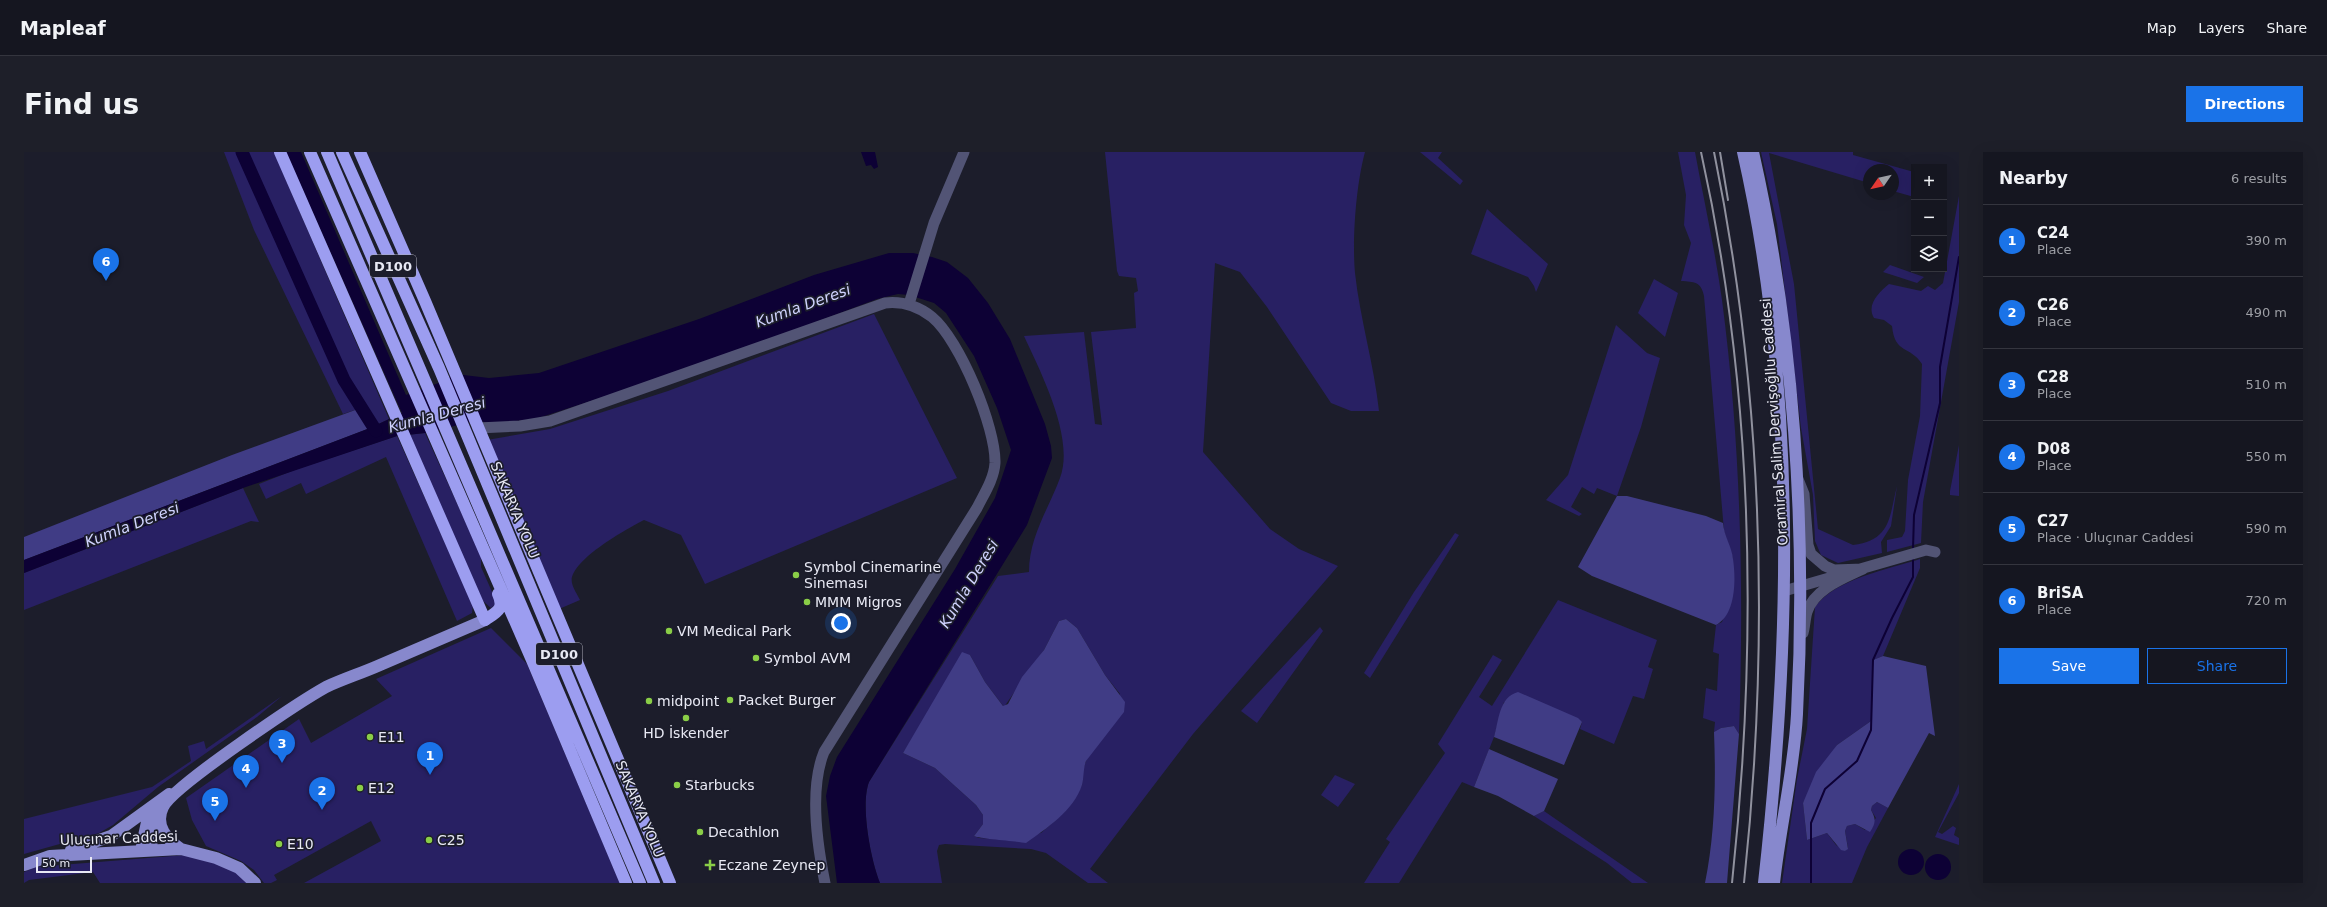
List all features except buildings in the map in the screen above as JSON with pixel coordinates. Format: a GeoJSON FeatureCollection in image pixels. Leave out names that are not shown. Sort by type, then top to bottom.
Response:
{"type":"FeatureCollection","features":[{"type":"Feature","properties":{"kind":"highway"},"geometry":{"type":"LineString","coordinates":[[280,152],[388,402],[485,620]]}},
{"type":"Feature","properties":{"kind":"highway"},"geometry":{"type":"LineString","coordinates":[[310,152],[520,632],[626,883]]}},
{"type":"Feature","properties":{"kind":"highway","name":"SAKARYA YOLU"},"geometry":{"type":"LineString","coordinates":[[342,152],[439,368],[654,883]]}},
{"type":"Feature","properties":{"kind":"highway"},"geometry":{"type":"LineString","coordinates":[[360,152],[670,883]]}},
{"type":"Feature","properties":{"kind":"highway","name":"D100"},"geometry":{"type":"LineString","coordinates":[[328,154],[640,883]]}},
{"type":"Feature","properties":{"kind":"highway"},"geometry":{"type":"LineString","coordinates":[[401,246],[439,368]]}},
{"type":"Feature","properties":{"kind":"highway"},"geometry":{"type":"LineString","coordinates":[[362,269],[418,363]]}},
{"type":"Feature","properties":{"kind":"highway"},"geometry":{"type":"LineString","coordinates":[[485,620],[501,609],[502,605],[490,576],[486,557]]}},
{"type":"Feature","properties":{"kind":"highway"},"geometry":{"type":"LineString","coordinates":[[485,620],[501,618],[509,622],[520,632]]}},
{"type":"Feature","properties":{"kind":"main road","name":"Oramiral Salim Dervişoğllu Caddesi"},"geometry":{"type":"LineString","coordinates":[[1743,152],[1760,230],[1775,343],[1783,500],[1784,590],[1781,693],[1777,764],[1764,883]]}},
{"type":"Feature","properties":{"kind":"main road","name":"Oramiral Salim Dervişoğllu Caddesi"},"geometry":{"type":"LineString","coordinates":[[1753,152],[1778,280],[1796,473],[1799,587],[1797,716],[1774,883]]}},
{"type":"Feature","properties":{"kind":"main road"},"geometry":{"type":"LineString","coordinates":[[50,856],[111,836],[326,687],[485,620]]}},
{"type":"Feature","properties":{"kind":"main road"},"geometry":{"type":"LineString","coordinates":[[145,850],[163,806],[188,782]]}},
{"type":"Feature","properties":{"kind":"main road"},"geometry":{"type":"LineString","coordinates":[[145,850],[150,817],[158,805],[173,792]]}},
{"type":"Feature","properties":{"kind":"main road"},"geometry":{"type":"LineString","coordinates":[[163,806],[160,817],[161,826],[171,843],[181,849]]}},
{"type":"Feature","properties":{"kind":"main road","name":"Uluçınar Caddesi"},"geometry":{"type":"LineString","coordinates":[[24,864],[50,856],[181,849],[216,858],[239,868],[255,883]]}},
{"type":"Feature","properties":{"kind":"street"},"geometry":{"type":"LineString","coordinates":[[910,302],[926,247],[964,152]]}},
{"type":"Feature","properties":{"kind":"street"},"geometry":{"type":"LineString","coordinates":[[476,424],[520,426],[550,421],[862,310],[890,303],[910,302],[934,318],[963,362],[990,429],[994,448],[994,465],[991,479],[976,508],[824,752],[818,768],[816,780],[818,830],[825,883]]}},
{"type":"Feature","properties":{"kind":"street"},"geometry":{"type":"LineString","coordinates":[[1796,473],[1804,494],[1808,545],[1811,554],[1825,566],[1834,570],[1863,569]]}},
{"type":"Feature","properties":{"kind":"street"},"geometry":{"type":"LineString","coordinates":[[1784,590],[1930,551]]}},
{"type":"Feature","properties":{"kind":"street"},"geometry":{"type":"LineString","coordinates":[[1798,662],[1807,612],[1811,604],[1832,585],[1863,569]]}},
{"type":"Feature","properties":{"kind":"shaded area"},"geometry":{"type":"Polygon","coordinates":[[[224,152],[274,152],[389,419],[370,428],[366,418],[358,409],[343,414],[254,230],[224,152]]]}},
{"type":"Feature","properties":{"kind":"shaded area"},"geometry":{"type":"Polygon","coordinates":[[[1105,152],[1365,152],[1357,196],[1354,228],[1354,259],[1357,290],[1374,376],[1379,411],[1351,411],[1331,403],[1267,307],[1240,272],[1215,263],[1203,452],[1270,529],[1299,549],[1338,566],[1193,734],[1090,869],[1108,883],[1088,883],[1046,853],[1031,849],[945,844],[939,845],[937,851],[942,883],[880,883],[873,861],[866,818],[869,782],[998,576],[1029,572],[1032,547],[1040,524],[1060,478],[1063,462],[1063,444],[1060,425],[1047,387],[1024,336],[1084,332],[1095,424],[1102,425],[1091,332],[1136,328],[1134,293],[1138,291],[1136,278],[1119,276],[1117,271],[1105,152]],[[1066,619],[1059,621],[1044,650],[1004,707],[985,682],[970,655],[903,753],[935,768],[976,805],[983,815],[983,824],[974,836],[979,838],[999,839],[1041,833],[1059,817],[1074,799],[1082,785],[1083,770],[1086,761],[1120,694],[1105,675],[1077,628],[1066,619]]]}},
{"type":"Feature","properties":{"kind":"shaded area"},"geometry":{"type":"Polygon","coordinates":[[[1420,152],[1442,152],[1438,158],[1463,181],[1460,185],[1420,152]]]}},
{"type":"Feature","properties":{"kind":"shaded area"},"geometry":{"type":"Polygon","coordinates":[[[1678,152],[1695,152],[1713,244],[1722,300],[1728,354],[1740,517],[1741,626],[1739,734],[1734,726],[1721,728],[1714,732],[1715,722],[1703,718],[1706,688],[1717,691],[1719,654],[1713,652],[1716,625],[1722,622],[1733,591],[1733,559],[1724,531],[1704,296],[1701,287],[1696,283],[1681,281],[1691,243],[1684,225],[1686,195],[1678,152]]]}},
{"type":"Feature","properties":{"kind":"shaded area"},"geometry":{"type":"Polygon","coordinates":[[[1761,152],[1853,152],[1853,155],[1885,164],[1863,164],[1863,181],[1769,153],[1794,284],[1818,529],[1853,545],[1875,538],[1882,533],[1890,517],[1897,486],[1891,526],[1881,542],[1882,553],[1838,563],[1821,555],[1815,541],[1813,495],[1801,428],[1777,224],[1761,152]]]}},
{"type":"Feature","properties":{"kind":"shaded area"},"geometry":{"type":"Polygon","coordinates":[[[1899,168],[1911,171],[1911,196],[1899,193],[1899,168]]]}},
{"type":"Feature","properties":{"kind":"shaded area"},"geometry":{"type":"Polygon","coordinates":[[[1959,196],[1959,302],[1923,502],[1921,543],[1887,552],[1887,540],[1902,537],[1905,531],[1908,480],[1920,416],[1922,364],[1913,354],[1896,342],[1892,326],[1884,320],[1874,318],[1872,308],[1875,299],[1889,284],[1921,291],[1928,286],[1935,290],[1943,283],[1945,272],[1947,272],[1947,261],[1959,196]]]}},
{"type":"Feature","properties":{"kind":"shaded area"},"geometry":{"type":"Polygon","coordinates":[[[1487,209],[1548,264],[1536,292],[1528,277],[1471,254],[1487,209]]]}},
{"type":"Feature","properties":{"kind":"shaded area"},"geometry":{"type":"Polygon","coordinates":[[[1890,265],[1924,277],[1917,283],[1883,272],[1890,265]]]}},
{"type":"Feature","properties":{"kind":"shaded area"},"geometry":{"type":"Polygon","coordinates":[[[1654,279],[1678,293],[1665,337],[1638,313],[1654,279]]]}},
{"type":"Feature","properties":{"kind":"shaded area"},"geometry":{"type":"Polygon","coordinates":[[[874,314],[957,478],[705,584],[681,535],[644,520],[625,530],[600,547],[579,565],[573,575],[572,583],[580,600],[559,609],[487,440],[550,429],[668,391],[874,314]]]}},
{"type":"Feature","properties":{"kind":"shaded area"},"geometry":{"type":"Polygon","coordinates":[[[1616,325],[1647,353],[1660,358],[1641,427],[1617,496],[1597,488],[1594,494],[1582,487],[1571,507],[1582,514],[1579,516],[1546,500],[1568,475],[1616,325]]]}},
{"type":"Feature","properties":{"kind":"shaded area"},"geometry":{"type":"Polygon","coordinates":[[[358,409],[366,418],[370,428],[24,560],[24,537],[232,455],[358,409]]]}},
{"type":"Feature","properties":{"kind":"shaded area"},"geometry":{"type":"Polygon","coordinates":[[[425,433],[481,556],[481,567],[497,603],[491,608],[483,601],[407,435],[425,433]]]}},
{"type":"Feature","properties":{"kind":"shaded area"},"geometry":{"type":"Polygon","coordinates":[[[397,436],[473,605],[472,613],[457,621],[386,457],[306,494],[301,483],[266,499],[259,484],[297,469],[397,436]]]}},
{"type":"Feature","properties":{"kind":"shaded area"},"geometry":{"type":"Polygon","coordinates":[[[1959,445],[1959,496],[1950,495],[1950,491],[1959,445]]]}},
{"type":"Feature","properties":{"kind":"shaded area"},"geometry":{"type":"Polygon","coordinates":[[[243,488],[259,522],[251,521],[24,610],[24,573],[243,488]]]}},
{"type":"Feature","properties":{"kind":"shaded area"},"geometry":{"type":"Polygon","coordinates":[[[1617,496],[1627,496],[1706,516],[1723,523],[1732,555],[1734,567],[1734,586],[1731,605],[1723,620],[1716,625],[1592,576],[1578,567],[1617,496]]]}},
{"type":"Feature","properties":{"kind":"shaded area"},"geometry":{"type":"Polygon","coordinates":[[[1455,533],[1459,535],[1370,678],[1364,673],[1414,592],[1455,533]]]}},
{"type":"Feature","properties":{"kind":"shaded area"},"geometry":{"type":"Polygon","coordinates":[[[1920,559],[1920,568],[1883,656],[1873,660],[1871,721],[1837,745],[1803,803],[1807,840],[1827,833],[1836,845],[1845,851],[1848,848],[1845,831],[1847,826],[1855,824],[1865,830],[1876,818],[1871,810],[1872,806],[1877,802],[1888,808],[1867,847],[1852,883],[1782,883],[1797,779],[1807,729],[1815,607],[1824,597],[1835,589],[1849,582],[1878,571],[1920,559]]]}},
{"type":"Feature","properties":{"kind":"shaded area"},"geometry":{"type":"Polygon","coordinates":[[[1558,600],[1657,640],[1648,667],[1653,669],[1644,699],[1633,696],[1614,744],[1580,729],[1582,722],[1504,702],[1494,737],[1474,787],[1462,782],[1399,883],[1364,883],[1390,842],[1386,839],[1445,753],[1438,744],[1493,655],[1502,660],[1479,697],[1492,706],[1558,600]]]}},
{"type":"Feature","properties":{"kind":"shaded area"},"geometry":{"type":"Polygon","coordinates":[[[1066,619],[1077,628],[1105,675],[1125,702],[1124,712],[1086,761],[1082,785],[1073,803],[1050,825],[1026,843],[974,836],[983,824],[983,815],[976,805],[935,768],[903,753],[962,652],[970,655],[985,682],[1003,706],[1008,704],[1022,677],[1044,650],[1059,621],[1066,619]]]}},
{"type":"Feature","properties":{"kind":"shaded area"},"geometry":{"type":"Polygon","coordinates":[[[1320,627],[1323,631],[1257,723],[1241,711],[1320,627]]]}},
{"type":"Feature","properties":{"kind":"shaded area"},"geometry":{"type":"Polygon","coordinates":[[[491,628],[527,664],[620,883],[304,883],[381,841],[371,821],[274,875],[277,880],[271,883],[264,883],[254,870],[241,861],[206,846],[192,820],[186,798],[299,719],[311,743],[392,696],[376,679],[491,628]]]}},
{"type":"Feature","properties":{"kind":"shaded area"},"geometry":{"type":"Polygon","coordinates":[[[1883,656],[1926,666],[1935,736],[1929,733],[1888,808],[1877,802],[1872,806],[1871,810],[1875,821],[1870,832],[1855,824],[1847,826],[1845,831],[1848,849],[1845,851],[1841,850],[1827,833],[1807,840],[1803,803],[1816,772],[1837,745],[1871,721],[1873,660],[1883,656]]]}},
{"type":"Feature","properties":{"kind":"shaded area"},"geometry":{"type":"Polygon","coordinates":[[[1518,692],[1578,718],[1582,722],[1564,765],[1494,737],[1503,704],[1512,695],[1518,692]]]}},
{"type":"Feature","properties":{"kind":"shaded area"},"geometry":{"type":"Polygon","coordinates":[[[282,696],[257,717],[158,787],[113,825],[99,833],[24,854],[24,819],[152,787],[191,761],[188,746],[204,741],[206,749],[282,696]]]}},
{"type":"Feature","properties":{"kind":"shaded area"},"geometry":{"type":"Polygon","coordinates":[[[1734,726],[1739,734],[1727,883],[1705,883],[1713,827],[1715,770],[1714,732],[1721,728],[1734,726]]]}},
{"type":"Feature","properties":{"kind":"shaded area"},"geometry":{"type":"Polygon","coordinates":[[[1489,749],[1558,779],[1544,811],[1534,816],[1498,796],[1474,787],[1489,749]]]}},
{"type":"Feature","properties":{"kind":"shaded area"},"geometry":{"type":"Polygon","coordinates":[[[1335,775],[1355,784],[1338,807],[1321,795],[1335,775]]]}},
{"type":"Feature","properties":{"kind":"shaded area"},"geometry":{"type":"Polygon","coordinates":[[[1959,784],[1959,793],[1938,832],[1942,834],[1953,826],[1956,828],[1954,835],[1959,838],[1959,845],[1935,837],[1959,784]]]}},
{"type":"Feature","properties":{"kind":"shaded area"},"geometry":{"type":"Polygon","coordinates":[[[1544,811],[1648,883],[1632,883],[1607,863],[1534,816],[1544,811]]]}},
{"type":"Feature","properties":{"kind":"shaded area"},"geometry":{"type":"Polygon","coordinates":[[[185,855],[219,864],[236,872],[249,883],[100,883],[93,872],[29,880],[24,883],[24,872],[36,867],[185,855]]]}},
{"type":"Feature","properties":{"kind":"water","name":"Kumla Deresi"},"geometry":{"type":"Polygon","coordinates":[[[286,152],[301,152],[406,395],[444,381],[455,374],[489,378],[539,373],[699,319],[814,275],[889,253],[913,253],[932,257],[947,262],[968,278],[988,303],[1010,339],[1045,424],[1051,446],[1052,458],[1027,525],[869,782],[866,818],[873,861],[880,883],[837,883],[826,796],[830,776],[837,757],[955,569],[995,498],[1011,450],[997,408],[974,356],[946,313],[934,303],[909,295],[898,294],[877,299],[699,366],[535,419],[496,423],[475,421],[425,433],[397,436],[243,488],[24,573],[24,560],[370,428],[402,413],[286,152]]]}},
{"type":"Feature","properties":{"kind":"water"},"geometry":{"type":"Polygon","coordinates":[[[861,152],[875,152],[878,167],[874,169],[871,165],[866,166],[861,152]]]}},
{"type":"Feature","properties":{"kind":"water"},"geometry":{"type":"Polygon","coordinates":[[[1911,849],[1920,853],[1924,862],[1920,871],[1911,875],[1902,871],[1898,862],[1902,853],[1911,849]]]}},
{"type":"Feature","properties":{"kind":"water"},"geometry":{"type":"Polygon","coordinates":[[[1938,854],[1947,858],[1951,867],[1947,876],[1938,880],[1929,876],[1925,867],[1929,858],[1938,854]]]}},
{"type":"Feature","properties":{"kind":"waterway"},"geometry":{"type":"LineString","coordinates":[[242,152],[344,380],[376,431]]}},
{"type":"Feature","properties":{"kind":"waterway"},"geometry":{"type":"LineString","coordinates":[[1913,549],[1914,515],[1940,403],[1940,367],[1959,257]]}},
{"type":"Feature","properties":{"kind":"waterway"},"geometry":{"type":"LineString","coordinates":[[1811,883],[1811,823],[1825,789],[1857,761],[1871,730],[1873,660],[1913,577],[1913,558]]}},
{"type":"Feature","properties":{"kind":"railway"},"geometry":{"type":"LineString","coordinates":[[1701,152],[1719,242],[1732,333],[1741,424],[1746,516],[1748,608],[1746,700],[1732,883]]}},
{"type":"Feature","properties":{"kind":"railway"},"geometry":{"type":"LineString","coordinates":[[1714,152],[1730,242],[1743,333],[1752,424],[1757,516],[1759,608],[1757,700],[1752,791],[1744,883]]}},
{"type":"Feature","properties":{"kind":"railway"},"geometry":{"type":"LineString","coordinates":[[1720,152],[1728,200]]}},
{"type":"Feature","properties":{"kind":"place","name":"BriSA"},"geometry":{"type":"Point","coordinates":[106,281]}},
{"type":"Feature","properties":{"kind":"place","name":"Symbol Cinemarine Sineması"},"geometry":{"type":"Point","coordinates":[796,575]}},
{"type":"Feature","properties":{"kind":"place","name":"MMM Migros"},"geometry":{"type":"Point","coordinates":[807,602]}},
{"type":"Feature","properties":{"kind":"place","name":"VM Medical Park"},"geometry":{"type":"Point","coordinates":[669,631]}},
{"type":"Feature","properties":{"kind":"place","name":"Symbol AVM"},"geometry":{"type":"Point","coordinates":[756,658]}},
{"type":"Feature","properties":{"kind":"place","name":"Packet Burger"},"geometry":{"type":"Point","coordinates":[730,700]}},
{"type":"Feature","properties":{"kind":"place","name":"midpoint"},"geometry":{"type":"Point","coordinates":[649,701]}},
{"type":"Feature","properties":{"kind":"place","name":"HD İskender"},"geometry":{"type":"Point","coordinates":[686,718]}},
{"type":"Feature","properties":{"kind":"place","name":"E11"},"geometry":{"type":"Point","coordinates":[370,737]}},
{"type":"Feature","properties":{"kind":"place","name":"C28"},"geometry":{"type":"Point","coordinates":[282,763]}},
{"type":"Feature","properties":{"kind":"place","name":"C24"},"geometry":{"type":"Point","coordinates":[430,775]}},
{"type":"Feature","properties":{"kind":"place","name":"Starbucks"},"geometry":{"type":"Point","coordinates":[677,785]}},
{"type":"Feature","properties":{"kind":"place","name":"D08"},"geometry":{"type":"Point","coordinates":[246,788]}},
{"type":"Feature","properties":{"kind":"place","name":"E12"},"geometry":{"type":"Point","coordinates":[360,788]}},
{"type":"Feature","properties":{"kind":"place","name":"C26"},"geometry":{"type":"Point","coordinates":[322,810]}},
{"type":"Feature","properties":{"kind":"place","name":"C27"},"geometry":{"type":"Point","coordinates":[215,821]}},
{"type":"Feature","properties":{"kind":"place","name":"Decathlon"},"geometry":{"type":"Point","coordinates":[700,832]}},
{"type":"Feature","properties":{"kind":"place","name":"C25"},"geometry":{"type":"Point","coordinates":[429,840]}},
{"type":"Feature","properties":{"kind":"place","name":"E10"},"geometry":{"type":"Point","coordinates":[279,844]}},
{"type":"Feature","properties":{"kind":"place","name":"Eczane Zeynep"},"geometry":{"type":"Point","coordinates":[710,865]}}]}
